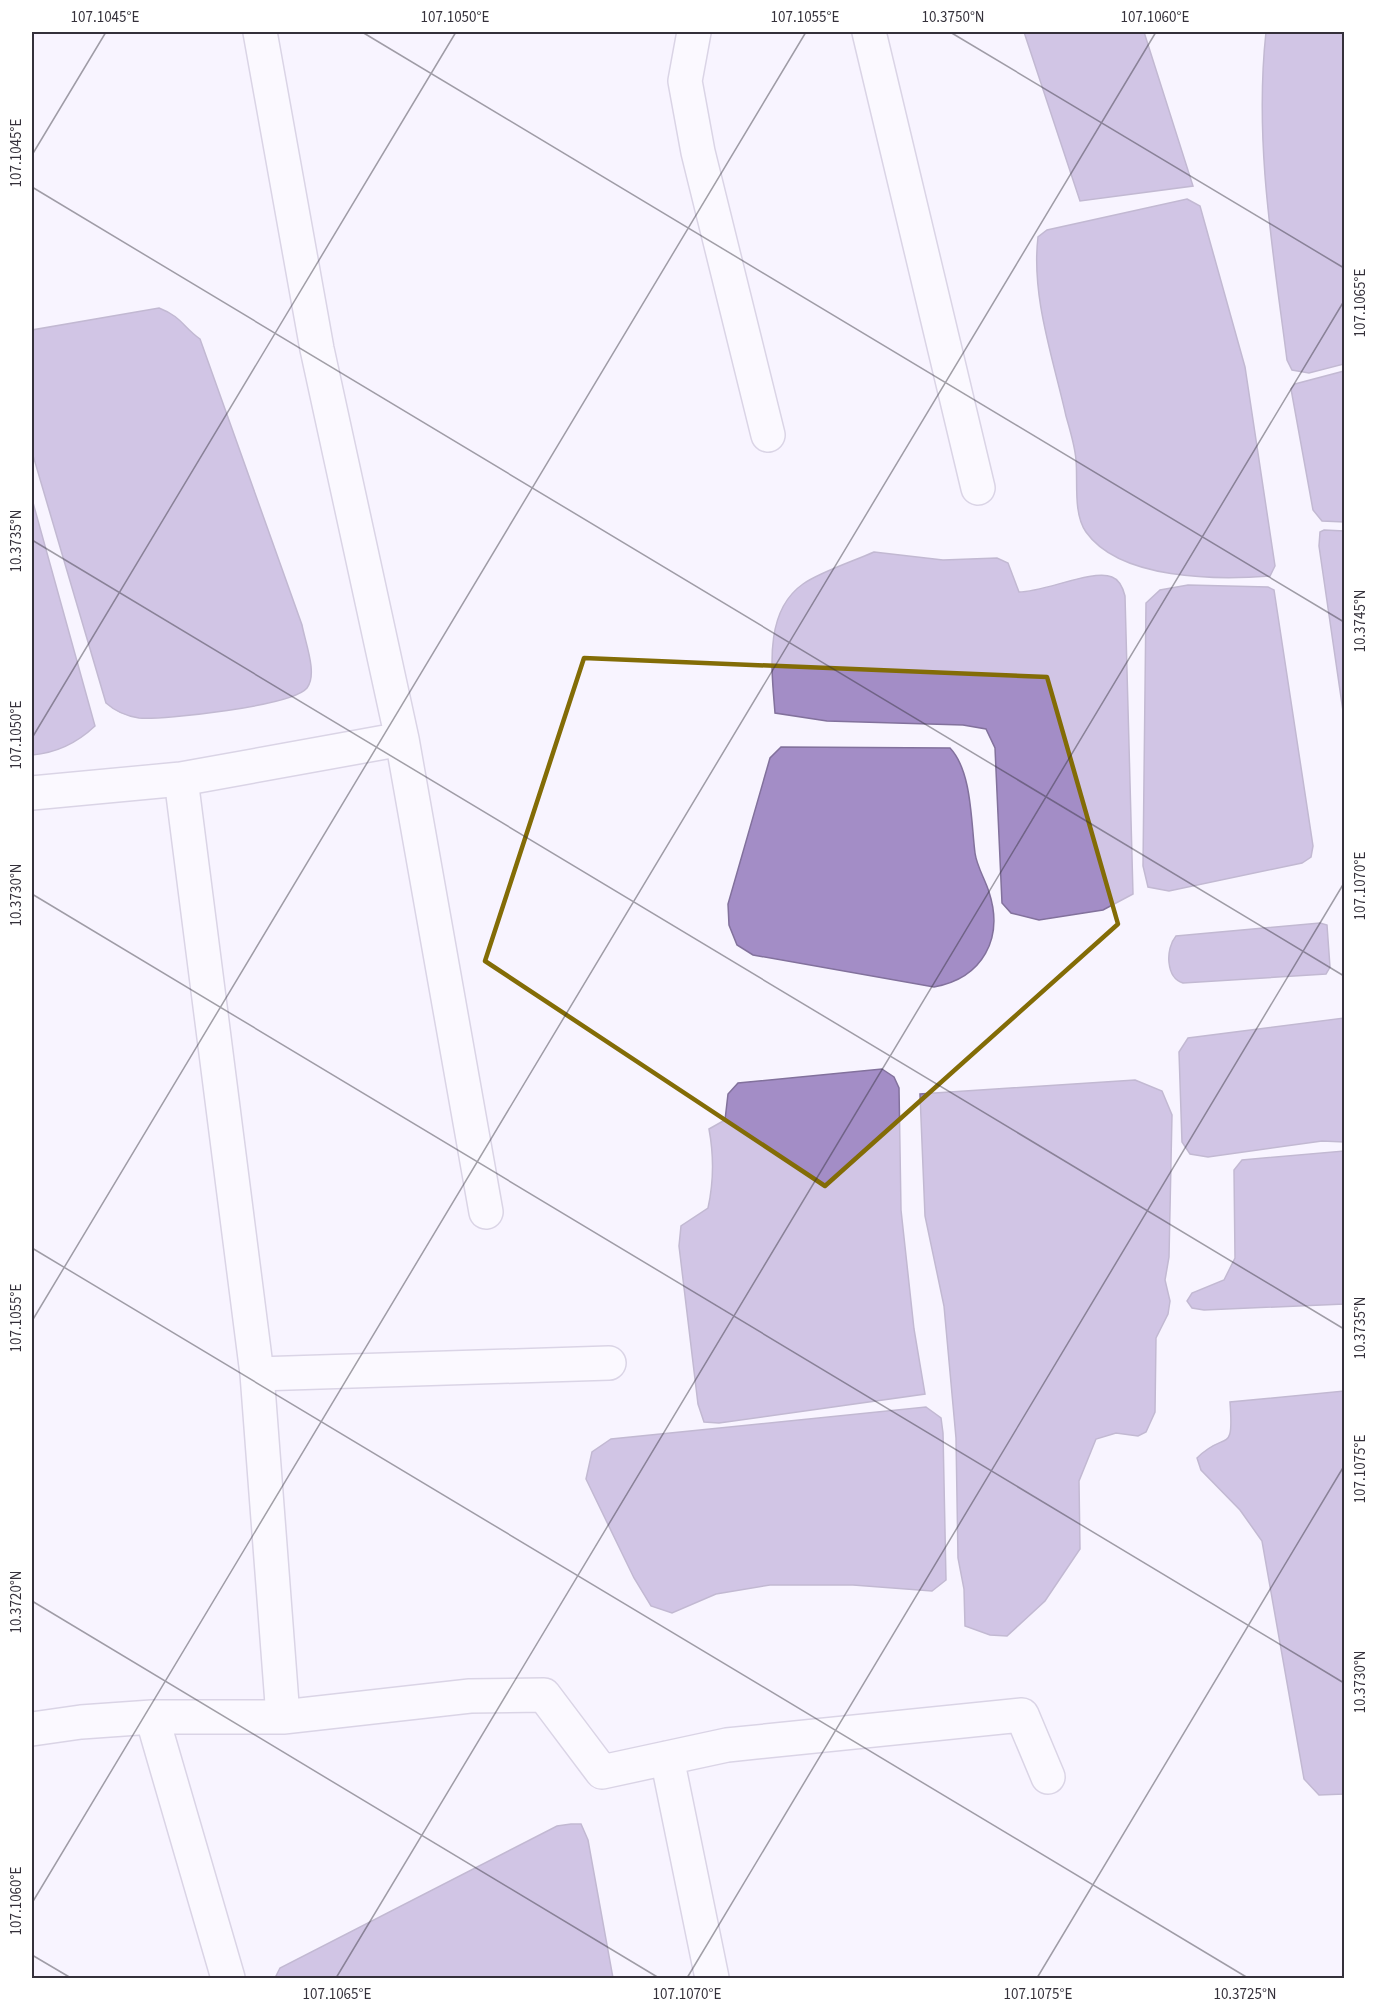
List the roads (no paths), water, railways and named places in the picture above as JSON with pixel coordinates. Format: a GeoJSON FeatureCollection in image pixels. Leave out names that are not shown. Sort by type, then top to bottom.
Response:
{"type":"FeatureCollection","features":[{"type":"Feature","properties":{"kind":"street"},"geometry":{"type":"LineString","coordinates":[[260,32],[317,349],[402,739],[486,1212]]}},
{"type":"Feature","properties":{"kind":"street"},"geometry":{"type":"LineString","coordinates":[[694,32],[685,81],[698,152],[768,435]]}},
{"type":"Feature","properties":{"kind":"street"},"geometry":{"type":"LineString","coordinates":[[869,32],[978,488]]}},
{"type":"Feature","properties":{"kind":"street"},"geometry":{"type":"LineString","coordinates":[[32,793],[181,779],[402,739]]}},
{"type":"Feature","properties":{"kind":"street"},"geometry":{"type":"LineString","coordinates":[[181,779],[257,1374],[283,1717]]}},
{"type":"Feature","properties":{"kind":"street"},"geometry":{"type":"LineString","coordinates":[[257,1374],[609,1363]]}},
{"type":"Feature","properties":{"kind":"street"},"geometry":{"type":"LineString","coordinates":[[32,1729],[81,1722],[152,1717],[283,1717],[470,1696],[544,1695],[602,1772],[727,1745],[1022,1715],[1048,1777]]}},
{"type":"Feature","properties":{"kind":"street"},"geometry":{"type":"LineString","coordinates":[[152,1717],[228,1978]]}},
{"type":"Feature","properties":{"kind":"street"},"geometry":{"type":"LineString","coordinates":[[667,1758],[712,1978]]}}]}
